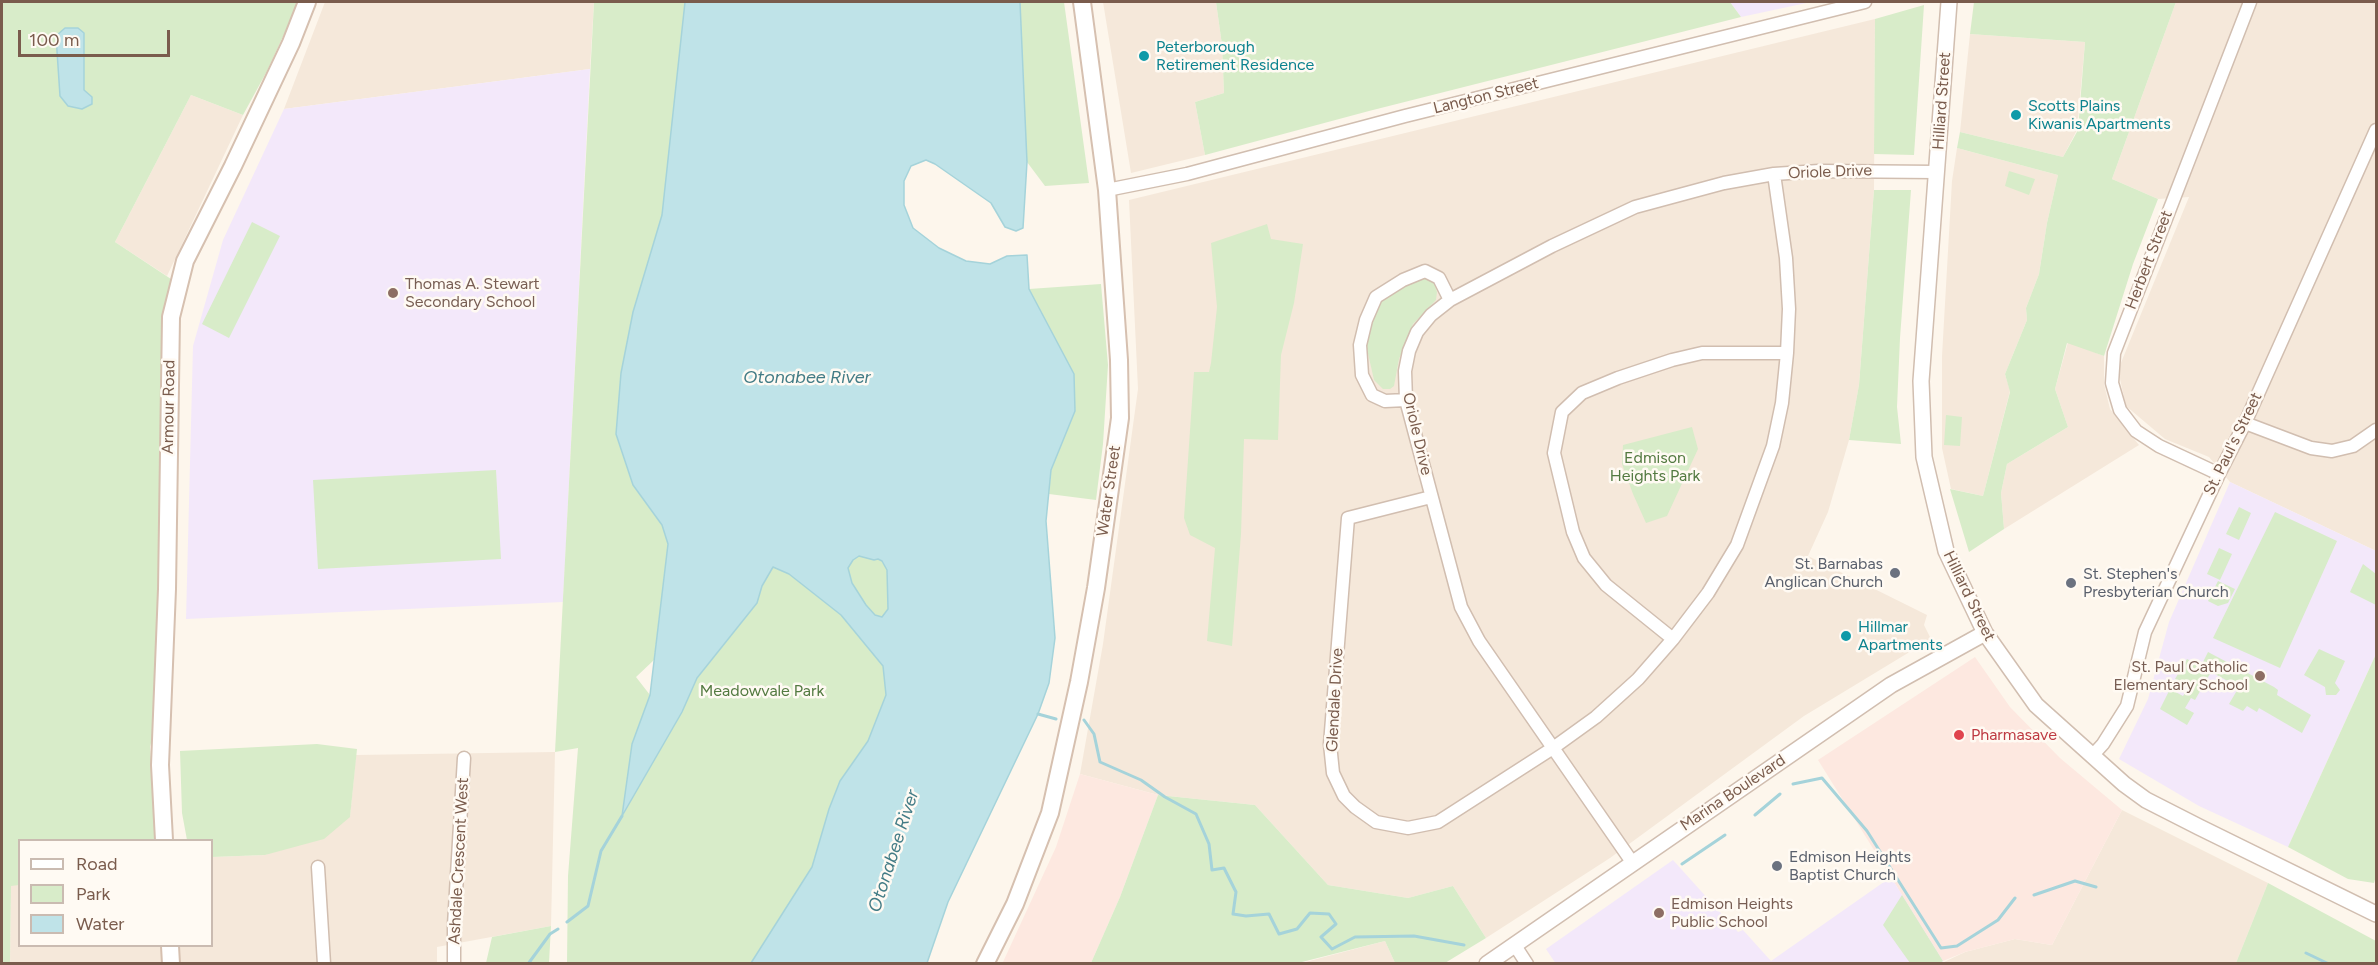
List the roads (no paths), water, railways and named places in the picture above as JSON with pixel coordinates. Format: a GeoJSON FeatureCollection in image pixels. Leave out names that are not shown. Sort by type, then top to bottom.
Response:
{"type":"FeatureCollection","features":[{"type":"Feature","properties":{"kind":"main road","name":"Armour Road"},"geometry":{"type":"LineString","coordinates":[[164,839],[160,765],[167,589],[171,317],[185,261],[277,74],[307,2]]}},
{"type":"Feature","properties":{"kind":"main road","name":"Water Street"},"geometry":{"type":"LineString","coordinates":[[985,963],[1015,904],[1050,813],[1079,682],[1096,588],[1120,418],[1119,360],[1107,190],[1083,2]]}},
{"type":"Feature","properties":{"kind":"main road"},"geometry":{"type":"LineString","coordinates":[[170,947],[171,963]]}},
{"type":"Feature","properties":{"kind":"street","name":"Langton Street"},"geometry":{"type":"LineString","coordinates":[[1107,190],[1187,174],[1405,116],[1865,2]]}},
{"type":"Feature","properties":{"kind":"street","name":"Hilliard Street"},"geometry":{"type":"LineString","coordinates":[[1949,2],[1921,381],[1924,457],[1946,552],[1985,633],[2037,705],[2092,756],[2146,800],[2376,914]]}},
{"type":"Feature","properties":{"kind":"street","name":"Herbert Street"},"geometry":{"type":"LineString","coordinates":[[2218,474],[2159,446],[2136,431],[2120,410],[2112,383],[2114,353],[2250,2]]}},
{"type":"Feature","properties":{"kind":"street","name":"St. Paul's Street"},"geometry":{"type":"LineString","coordinates":[[2092,756],[2103,744],[2127,706],[2145,632],[2218,474],[2245,423],[2376,130]]}},
{"type":"Feature","properties":{"kind":"street","name":"Oriole Drive"},"geometry":{"type":"LineString","coordinates":[[1632,862],[1479,641],[1461,607],[1406,400],[1405,371],[1409,351],[1417,332],[1431,315],[1450,300],[1552,246],[1635,207],[1724,183],[1774,174],[1819,171],[1937,172]]}},
{"type":"Feature","properties":{"kind":"street"},"geometry":{"type":"LineString","coordinates":[[1553,748],[1596,717],[1638,679],[1673,639],[1708,593],[1743,531],[1773,446],[1782,403],[1787,353],[1790,309],[1786,258],[1774,174]]}},
{"type":"Feature","properties":{"kind":"street"},"geometry":{"type":"LineString","coordinates":[[1406,400],[1385,401],[1372,395],[1362,375],[1360,345],[1366,320],[1376,297],[1403,280],[1425,271],[1439,278],[1450,300]]}},
{"type":"Feature","properties":{"kind":"street"},"geometry":{"type":"LineString","coordinates":[[1673,639],[1606,585],[1584,558],[1572,532],[1554,453],[1562,412],[1582,393],[1672,360],[1702,353],[1787,353]]}},
{"type":"Feature","properties":{"kind":"street"},"geometry":{"type":"LineString","coordinates":[[2245,423],[2311,448],[2332,451],[2353,446],[2376,430]]}},
{"type":"Feature","properties":{"kind":"street","name":"Glendale Drive"},"geometry":{"type":"LineString","coordinates":[[1431,497],[1347,518],[1330,744],[1333,773],[1344,796],[1376,822],[1408,828],[1438,822],[1553,748]]}},
{"type":"Feature","properties":{"kind":"street","name":"Marina Boulevard"},"geometry":{"type":"LineString","coordinates":[[1486,963],[1891,685],[1985,633]]}},
{"type":"Feature","properties":{"kind":"street","name":"Ashdale Crescent West"},"geometry":{"type":"LineString","coordinates":[[454,963],[454,925],[464,758]]}},
{"type":"Feature","properties":{"kind":"street"},"geometry":{"type":"LineString","coordinates":[[318,867],[324,963]]}},
{"type":"Feature","properties":{"kind":"street"},"geometry":{"type":"LineString","coordinates":[[1514,944],[1527,963]]}},
{"type":"Feature","properties":{"kind":"water","name":"Otonabee River"},"geometry":{"type":"Polygon","coordinates":[[[685,2],[1020,2],[1027,162],[1023,228],[1016,231],[1005,227],[991,203],[926,160],[911,166],[904,181],[904,205],[913,228],[939,248],[966,261],[990,264],[1007,256],[1027,255],[1029,289],[1074,374],[1075,411],[1051,470],[1046,521],[1055,638],[1049,683],[1038,714],[948,902],[927,963],[751,963],[812,867],[840,781],[868,741],[886,695],[883,666],[841,615],[789,574],[773,567],[762,586],[757,603],[697,678],[682,712],[622,816],[632,744],[650,695],[668,544],[662,525],[633,485],[616,434],[621,373],[633,312],[662,215],[685,2]],[[859,556],[848,568],[852,583],[866,605],[875,615],[882,617],[888,609],[887,570],[882,561],[859,556]]]}},
{"type":"Feature","properties":{"kind":"water"},"geometry":{"type":"Polygon","coordinates":[[[65,28],[78,28],[84,33],[84,90],[92,97],[92,104],[82,109],[68,106],[60,96],[56,36],[65,28]]]}},
{"type":"Feature","properties":{"kind":"waterway"},"geometry":{"type":"LineString","coordinates":[[1038,714],[1056,719]]}},
{"type":"Feature","properties":{"kind":"waterway"},"geometry":{"type":"LineString","coordinates":[[1084,720],[1094,734],[1100,762],[1141,780],[1165,797],[1196,814],[1209,844],[1212,870],[1224,868],[1236,892],[1233,914],[1246,916],[1269,914],[1279,934],[1297,929],[1310,913],[1329,914],[1336,924],[1321,937],[1332,949],[1355,937],[1414,936],[1464,945]]}},
{"type":"Feature","properties":{"kind":"waterway"},"geometry":{"type":"LineString","coordinates":[[1793,784],[1822,778],[1867,831],[1941,948],[1957,946],[1998,920],[2015,898]]}},
{"type":"Feature","properties":{"kind":"waterway"},"geometry":{"type":"LineString","coordinates":[[1755,815],[1780,794]]}},
{"type":"Feature","properties":{"kind":"waterway"},"geometry":{"type":"LineString","coordinates":[[567,922],[588,906],[601,851],[622,816]]}},
{"type":"Feature","properties":{"kind":"waterway"},"geometry":{"type":"LineString","coordinates":[[1682,864],[1725,835]]}},
{"type":"Feature","properties":{"kind":"waterway"},"geometry":{"type":"LineString","coordinates":[[2034,895],[2075,881],[2096,887]]}},
{"type":"Feature","properties":{"kind":"waterway"},"geometry":{"type":"LineString","coordinates":[[528,964],[550,934],[558,929]]}},
{"type":"Feature","properties":{"kind":"waterway"},"geometry":{"type":"LineString","coordinates":[[2306,953],[2329,964]]}},
{"type":"Feature","properties":{"kind":"place","name":"Peterborough Retirement Residence"},"geometry":{"type":"Point","coordinates":[1144,56]}},
{"type":"Feature","properties":{"kind":"place","name":"Scotts Plains Kiwanis Apartments"},"geometry":{"type":"Point","coordinates":[2016,115]}},
{"type":"Feature","properties":{"kind":"place","name":"Thomas A. Stewart Secondary School"},"geometry":{"type":"Point","coordinates":[393,293]}},
{"type":"Feature","properties":{"kind":"place","name":"St. Barnabas Anglican Church"},"geometry":{"type":"Point","coordinates":[1895,573]}},
{"type":"Feature","properties":{"kind":"place","name":"St. Stephen's Presbyterian Church"},"geometry":{"type":"Point","coordinates":[2071,583]}},
{"type":"Feature","properties":{"kind":"place","name":"Hillmar Apartments"},"geometry":{"type":"Point","coordinates":[1846,636]}},
{"type":"Feature","properties":{"kind":"place","name":"St. Paul Catholic Elementary School"},"geometry":{"type":"Point","coordinates":[2260,676]}},
{"type":"Feature","properties":{"kind":"place","name":"Pharmasave"},"geometry":{"type":"Point","coordinates":[1959,735]}},
{"type":"Feature","properties":{"kind":"place","name":"Edmison Heights Baptist Church"},"geometry":{"type":"Point","coordinates":[1777,866]}},
{"type":"Feature","properties":{"kind":"place","name":"Edmison Heights Public School"},"geometry":{"type":"Point","coordinates":[1659,913]}},
{"type":"Feature","properties":{"kind":"park label","name":"Edmison Heights Park"},"geometry":{"type":"Point","coordinates":[1655,467]}},
{"type":"Feature","properties":{"kind":"park label","name":"Meadowvale Park"},"geometry":{"type":"Point","coordinates":[762,691]}}]}
